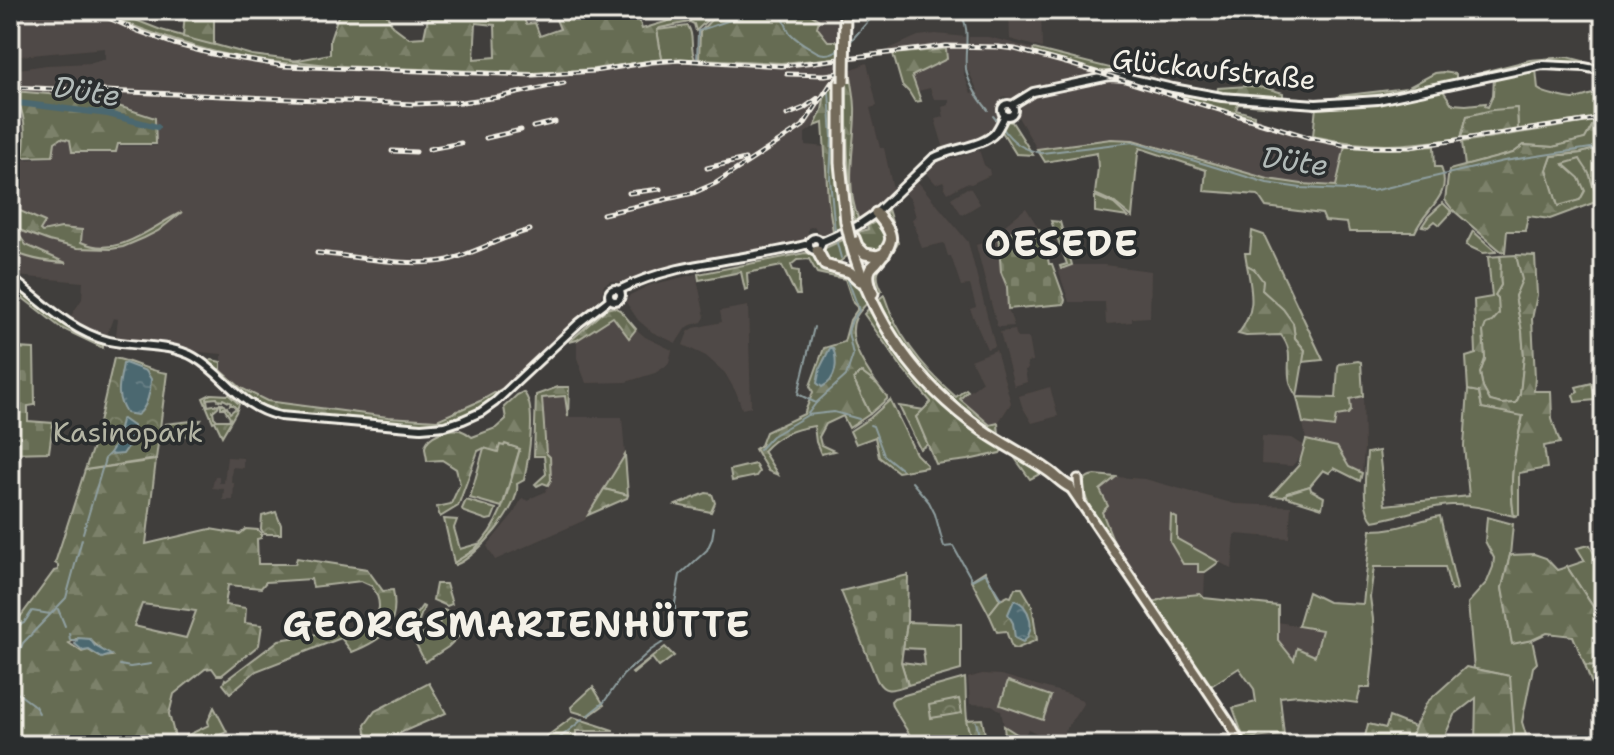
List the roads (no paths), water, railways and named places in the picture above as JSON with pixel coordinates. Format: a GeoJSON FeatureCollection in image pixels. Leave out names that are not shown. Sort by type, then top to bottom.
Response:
{"type":"FeatureCollection","features":[{"type":"Feature","properties":{"kind":"highway"},"geometry":{"type":"LineString","coordinates":[[843,10],[840,163],[848,221],[864,286]]}},
{"type":"Feature","properties":{"kind":"highway"},"geometry":{"type":"LineString","coordinates":[[874,302],[870,269],[890,245],[890,235],[876,213]]}},
{"type":"Feature","properties":{"kind":"highway"},"geometry":{"type":"LineString","coordinates":[[852,238],[865,254],[877,256],[885,253]]}},
{"type":"Feature","properties":{"kind":"highway"},"geometry":{"type":"LineString","coordinates":[[834,268],[849,258],[852,238]]}},
{"type":"Feature","properties":{"kind":"highway"},"geometry":{"type":"LineString","coordinates":[[852,238],[874,302]]}},
{"type":"Feature","properties":{"kind":"highway"},"geometry":{"type":"LineString","coordinates":[[814,246],[825,265],[850,272],[864,286],[896,343],[930,385],[960,412],[1055,471],[1070,487]]}},
{"type":"Feature","properties":{"kind":"main road","name":"Glückaufstraße"},"geometry":{"type":"LineString","coordinates":[[876,213],[929,160],[942,152],[993,136],[1002,122],[1002,107],[1007,104],[1012,105],[1033,92],[1110,76],[1222,97],[1316,104],[1378,100],[1543,65],[1604,71]]}},
{"type":"Feature","properties":{"kind":"main road"},"geometry":{"type":"LineString","coordinates":[[10,277],[68,322],[101,338],[172,349],[191,356],[247,403],[264,412],[421,428],[455,423],[489,407],[579,323],[610,299],[614,289],[620,292],[656,278],[814,246],[857,226],[876,213]]}},
{"type":"Feature","properties":{"kind":"main road"},"geometry":{"type":"LineString","coordinates":[[620,292],[659,274],[814,246]]}},
{"type":"Feature","properties":{"kind":"main road"},"geometry":{"type":"LineString","coordinates":[[695,269],[713,262]]}},
{"type":"Feature","properties":{"kind":"main road"},"geometry":{"type":"LineString","coordinates":[[1078,479],[1080,501]]}},
{"type":"Feature","properties":{"kind":"main road"},"geometry":{"type":"LineString","coordinates":[[1070,487],[1230,724],[1241,745]]}},
{"type":"Feature","properties":{"kind":"water"},"geometry":{"type":"Polygon","coordinates":[[[830,348],[835,353],[835,370],[831,380],[822,387],[817,383],[820,368],[830,348]]]}},
{"type":"Feature","properties":{"kind":"water"},"geometry":{"type":"Polygon","coordinates":[[[125,363],[146,371],[151,379],[146,404],[137,415],[126,413],[120,400],[119,383],[125,363]]]}},
{"type":"Feature","properties":{"kind":"water"},"geometry":{"type":"Polygon","coordinates":[[[123,419],[133,426],[132,437],[123,454],[112,455],[110,453],[123,419]]]}},
{"type":"Feature","properties":{"kind":"water"},"geometry":{"type":"Polygon","coordinates":[[[1014,600],[1024,607],[1030,618],[1030,631],[1023,642],[1015,638],[1008,614],[1014,600]]]}},
{"type":"Feature","properties":{"kind":"water"},"geometry":{"type":"Polygon","coordinates":[[[78,638],[90,639],[95,646],[111,655],[102,658],[89,650],[83,651],[75,644],[78,638]]]}},
{"type":"Feature","properties":{"kind":"waterway","name":"Düte"},"geometry":{"type":"LineString","coordinates":[[850,42],[878,10]]}},
{"type":"Feature","properties":{"kind":"waterway","name":"Düte"},"geometry":{"type":"LineString","coordinates":[[959,10],[966,32],[967,74],[974,91],[988,110]]}},
{"type":"Feature","properties":{"kind":"waterway","name":"Düte"},"geometry":{"type":"LineString","coordinates":[[697,62],[698,31],[762,12],[781,15],[789,32],[817,52],[823,54],[841,48]]}},
{"type":"Feature","properties":{"kind":"waterway"},"geometry":{"type":"LineString","coordinates":[[829,91],[832,138],[830,179],[835,231]]}},
{"type":"Feature","properties":{"kind":"waterway","name":"Düte"},"geometry":{"type":"LineString","coordinates":[[10,102],[108,114],[157,127]]}},
{"type":"Feature","properties":{"kind":"waterway","name":"Düte"},"geometry":{"type":"LineString","coordinates":[[993,116],[998,122]]}},
{"type":"Feature","properties":{"kind":"waterway","name":"Düte"},"geometry":{"type":"LineString","coordinates":[[1002,127],[1019,144],[1035,152],[1133,142],[1267,183],[1301,188],[1372,191],[1504,161],[1591,148],[1604,157]]}},
{"type":"Feature","properties":{"kind":"waterway"},"geometry":{"type":"LineString","coordinates":[[837,243],[841,258]]}},
{"type":"Feature","properties":{"kind":"waterway"},"geometry":{"type":"LineString","coordinates":[[848,280],[859,311],[848,332],[853,355],[846,376],[807,415],[834,412],[859,419]]}},
{"type":"Feature","properties":{"kind":"waterway"},"geometry":{"type":"LineString","coordinates":[[814,327],[798,394],[816,403]]}},
{"type":"Feature","properties":{"kind":"waterway"},"geometry":{"type":"LineString","coordinates":[[759,450],[772,436],[806,416]]}},
{"type":"Feature","properties":{"kind":"waterway"},"geometry":{"type":"LineString","coordinates":[[870,425],[884,455],[901,469]]}},
{"type":"Feature","properties":{"kind":"waterway"},"geometry":{"type":"LineString","coordinates":[[106,457],[110,453]]}},
{"type":"Feature","properties":{"kind":"waterway"},"geometry":{"type":"LineString","coordinates":[[83,533],[105,459]]}},
{"type":"Feature","properties":{"kind":"waterway"},"geometry":{"type":"LineString","coordinates":[[912,482],[935,514],[944,547],[953,546],[972,580],[985,573],[1001,599]]}},
{"type":"Feature","properties":{"kind":"waterway"},"geometry":{"type":"LineString","coordinates":[[588,715],[604,702],[623,675],[665,641],[675,621],[680,575],[707,550],[714,527]]}},
{"type":"Feature","properties":{"kind":"waterway"},"geometry":{"type":"LineString","coordinates":[[10,666],[23,643],[66,598],[82,539]]}},
{"type":"Feature","properties":{"kind":"waterway"},"geometry":{"type":"LineString","coordinates":[[58,609],[65,626]]}},
{"type":"Feature","properties":{"kind":"waterway"},"geometry":{"type":"LineString","coordinates":[[14,627],[24,623],[32,611],[50,614]]}},
{"type":"Feature","properties":{"kind":"waterway"},"geometry":{"type":"LineString","coordinates":[[69,633],[70,640],[76,640]]}},
{"type":"Feature","properties":{"kind":"waterway"},"geometry":{"type":"LineString","coordinates":[[15,661],[16,692],[35,706],[39,713]]}},
{"type":"Feature","properties":{"kind":"waterway"},"geometry":{"type":"LineString","coordinates":[[120,665],[151,664]]}},
{"type":"Feature","properties":{"kind":"waterway"},"geometry":{"type":"LineString","coordinates":[[551,745],[583,719]]}},
{"type":"Feature","properties":{"kind":"waterway"},"geometry":{"type":"LineString","coordinates":[[976,722],[981,745]]}},
{"type":"Feature","properties":{"kind":"railway"},"geometry":{"type":"LineString","coordinates":[[91,10],[174,44],[212,54],[285,66],[533,75],[681,60],[781,66],[946,46],[998,47],[1070,64],[1311,138],[1371,147],[1410,147],[1604,118]]}},
{"type":"Feature","properties":{"kind":"railway"},"geometry":{"type":"LineString","coordinates":[[787,74],[839,73]]}},
{"type":"Feature","properties":{"kind":"railway"},"geometry":{"type":"LineString","coordinates":[[603,214],[693,193],[716,183],[803,126],[832,82]]}},
{"type":"Feature","properties":{"kind":"railway"},"geometry":{"type":"LineString","coordinates":[[10,87],[414,104],[499,97],[564,83]]}},
{"type":"Feature","properties":{"kind":"railway"},"geometry":{"type":"LineString","coordinates":[[787,115],[818,98]]}},
{"type":"Feature","properties":{"kind":"railway"},"geometry":{"type":"LineString","coordinates":[[533,127],[555,122]]}},
{"type":"Feature","properties":{"kind":"railway"},"geometry":{"type":"LineString","coordinates":[[486,138],[521,130]]}},
{"type":"Feature","properties":{"kind":"railway"},"geometry":{"type":"LineString","coordinates":[[429,149],[461,143]]}},
{"type":"Feature","properties":{"kind":"railway"},"geometry":{"type":"LineString","coordinates":[[392,151],[416,152]]}},
{"type":"Feature","properties":{"kind":"railway"},"geometry":{"type":"LineString","coordinates":[[707,168],[745,159]]}},
{"type":"Feature","properties":{"kind":"railway"},"geometry":{"type":"LineString","coordinates":[[629,193],[660,189]]}},
{"type":"Feature","properties":{"kind":"railway"},"geometry":{"type":"LineString","coordinates":[[317,253],[400,262],[433,262],[458,257],[530,230]]}},
{"type":"Feature","properties":{"kind":"district","name":"OESEDE"},"geometry":{"type":"Point","coordinates":[1062,243]}},
{"type":"Feature","properties":{"kind":"district","name":"GEORGSMARIENHÜTTE"},"geometry":{"type":"Point","coordinates":[517,624]}},
{"type":"Feature","properties":{"kind":"park label","name":"Kasinopark"},"geometry":{"type":"Point","coordinates":[128,432]}}]}
